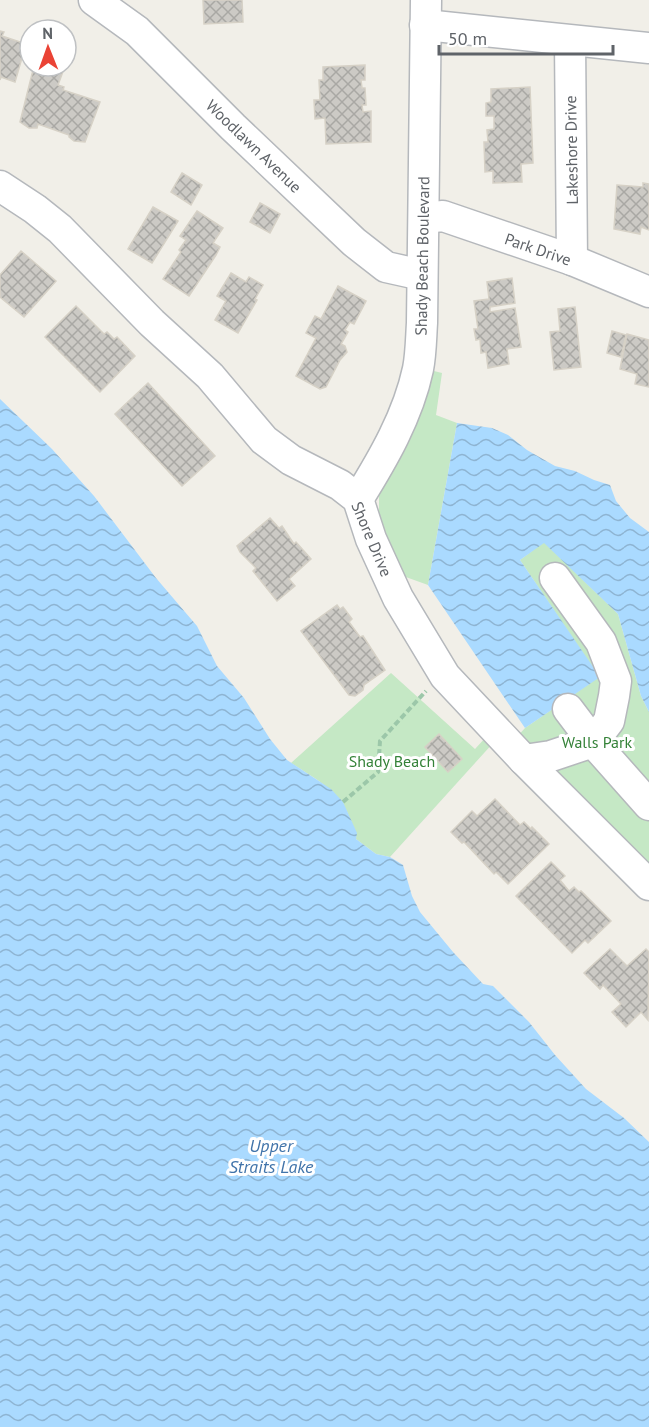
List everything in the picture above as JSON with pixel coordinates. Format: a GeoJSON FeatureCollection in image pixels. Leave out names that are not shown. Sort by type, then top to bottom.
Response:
{"type":"FeatureCollection","features":[{"type":"Feature","properties":{"kind":"street","name":"Woodlawn Avenue"},"geometry":{"type":"LineString","coordinates":[[94,0],[137,31],[233,127],[354,242],[386,267],[422,275]]}},
{"type":"Feature","properties":{"kind":"street"},"geometry":{"type":"LineString","coordinates":[[137,31],[138,0]]}},
{"type":"Feature","properties":{"kind":"street"},"geometry":{"type":"LineString","coordinates":[[426,12],[570,41],[649,48]]}},
{"type":"Feature","properties":{"kind":"street","name":"Shady Beach Boulevard"},"geometry":{"type":"LineString","coordinates":[[358,499],[382,460],[408,403],[418,367],[422,323],[426,12]]}},
{"type":"Feature","properties":{"kind":"street","name":"Lakeshore Drive"},"geometry":{"type":"LineString","coordinates":[[570,41],[572,260]]}},
{"type":"Feature","properties":{"kind":"street","name":"Shore Drive"},"geometry":{"type":"LineString","coordinates":[[0,186],[60,229],[152,323],[210,376],[264,440],[291,460],[340,485],[358,499],[371,539],[398,598],[445,675],[524,760],[649,885]]}},
{"type":"Feature","properties":{"kind":"street","name":"Park Drive"},"geometry":{"type":"LineString","coordinates":[[424,218],[443,216],[572,260],[649,292]]}},
{"type":"Feature","properties":{"kind":"street"},"geometry":{"type":"LineString","coordinates":[[524,760],[551,756],[593,741],[609,722],[616,681],[601,642],[555,578]]}},
{"type":"Feature","properties":{"kind":"street"},"geometry":{"type":"LineString","coordinates":[[568,709],[649,806]]}},
{"type":"Feature","properties":{"kind":"path"},"geometry":{"type":"LineString","coordinates":[[343,802],[378,772],[380,741],[418,698],[445,675]]}},
{"type":"Feature","properties":{"kind":"green space"},"geometry":{"type":"Polygon","coordinates":[[[418,367],[442,373],[436,415],[457,423],[428,585],[403,576],[379,536],[379,473],[418,367]]]}},
{"type":"Feature","properties":{"kind":"green space","name":"Walls Park"},"geometry":{"type":"Polygon","coordinates":[[[544,542],[618,614],[641,696],[649,712],[649,868],[516,738],[525,728],[599,677],[520,560],[544,542]]]}},
{"type":"Feature","properties":{"kind":"green space","name":"Shady Beach"},"geometry":{"type":"Polygon","coordinates":[[[391,673],[475,749],[487,736],[494,742],[390,857],[376,854],[356,839],[341,801],[327,787],[291,763],[391,673]]]}},
{"type":"Feature","properties":{"kind":"water","name":"Upper Straits Lake"},"geometry":{"type":"Polygon","coordinates":[[[0,399],[52,449],[94,496],[156,578],[197,626],[217,666],[244,698],[270,739],[287,760],[331,789],[343,802],[357,833],[356,839],[376,854],[390,857],[403,865],[412,896],[420,912],[453,952],[483,984],[493,986],[529,1022],[586,1089],[624,1118],[649,1142],[649,1427],[0,1427],[0,399]]]}},
{"type":"Feature","properties":{"kind":"water"},"geometry":{"type":"Polygon","coordinates":[[[457,423],[492,428],[508,435],[527,450],[555,466],[575,471],[610,485],[616,501],[630,518],[649,532],[649,712],[641,696],[618,614],[544,543],[520,560],[600,677],[525,728],[428,585],[457,423]]]}},
{"type":"Feature","properties":{"kind":"building"},"geometry":{"type":"Polygon","coordinates":[[[203,0],[242,0],[243,22],[204,24],[203,0]]]}},
{"type":"Feature","properties":{"kind":"building"},"geometry":{"type":"Polygon","coordinates":[[[0,31],[4,32],[2,36],[18,41],[18,72],[15,82],[1,77],[0,80],[0,31]]]}},
{"type":"Feature","properties":{"kind":"building"},"geometry":{"type":"Polygon","coordinates":[[[365,65],[365,80],[361,80],[362,88],[365,88],[366,105],[362,105],[363,112],[371,111],[371,142],[326,144],[325,118],[315,119],[314,100],[320,100],[319,80],[323,80],[323,67],[365,65]]]}},
{"type":"Feature","properties":{"kind":"building"},"geometry":{"type":"Polygon","coordinates":[[[31,78],[61,78],[58,85],[64,87],[63,90],[100,102],[85,142],[74,141],[69,135],[38,124],[37,128],[29,128],[20,122],[31,78]]]}},
{"type":"Feature","properties":{"kind":"building"},"geometry":{"type":"Polygon","coordinates":[[[530,87],[533,163],[521,164],[522,182],[493,183],[493,171],[485,172],[484,142],[488,142],[487,130],[494,129],[494,116],[486,116],[486,103],[491,102],[491,89],[530,87]]]}},
{"type":"Feature","properties":{"kind":"building"},"geometry":{"type":"Polygon","coordinates":[[[182,173],[202,185],[191,205],[171,192],[182,173]]]}},
{"type":"Feature","properties":{"kind":"building"},"geometry":{"type":"Polygon","coordinates":[[[643,183],[649,184],[649,230],[641,227],[640,234],[614,229],[617,185],[643,187],[643,183]]]}},
{"type":"Feature","properties":{"kind":"building"},"geometry":{"type":"Polygon","coordinates":[[[260,203],[280,214],[270,233],[250,222],[260,203]]]}},
{"type":"Feature","properties":{"kind":"building"},"geometry":{"type":"Polygon","coordinates":[[[153,207],[178,221],[152,263],[128,249],[153,207]]]}},
{"type":"Feature","properties":{"kind":"building"},"geometry":{"type":"Polygon","coordinates":[[[197,211],[223,228],[213,243],[220,247],[216,255],[189,296],[163,279],[186,240],[180,236],[197,211]]]}},
{"type":"Feature","properties":{"kind":"building"},"geometry":{"type":"Polygon","coordinates":[[[21,251],[56,281],[24,317],[0,297],[0,275],[21,251]]]}},
{"type":"Feature","properties":{"kind":"building"},"geometry":{"type":"Polygon","coordinates":[[[231,273],[246,282],[249,277],[263,285],[238,333],[215,320],[226,301],[217,296],[231,273]]]}},
{"type":"Feature","properties":{"kind":"building"},"geometry":{"type":"Polygon","coordinates":[[[512,278],[515,303],[490,307],[490,312],[515,308],[521,347],[507,349],[509,364],[488,368],[486,352],[481,353],[480,339],[476,340],[474,329],[478,329],[474,301],[489,299],[487,282],[512,278]]]}},
{"type":"Feature","properties":{"kind":"building"},"geometry":{"type":"Polygon","coordinates":[[[338,286],[366,301],[354,324],[350,322],[345,330],[348,332],[341,344],[345,346],[347,352],[340,360],[326,387],[320,389],[296,376],[316,338],[306,333],[315,316],[321,319],[338,286]]]}},
{"type":"Feature","properties":{"kind":"building"},"geometry":{"type":"Polygon","coordinates":[[[76,306],[104,334],[107,332],[114,339],[117,337],[135,356],[100,392],[45,337],[76,306]]]}},
{"type":"Feature","properties":{"kind":"building"},"geometry":{"type":"Polygon","coordinates":[[[575,307],[581,367],[554,370],[550,332],[560,331],[558,309],[575,307]]]}},
{"type":"Feature","properties":{"kind":"building"},"geometry":{"type":"Polygon","coordinates":[[[612,331],[626,335],[621,357],[607,353],[612,331]]]}},
{"type":"Feature","properties":{"kind":"building"},"geometry":{"type":"Polygon","coordinates":[[[627,334],[649,340],[649,387],[635,384],[637,374],[620,369],[627,334]]]}},
{"type":"Feature","properties":{"kind":"building"},"geometry":{"type":"Polygon","coordinates":[[[148,383],[215,456],[182,486],[115,414],[148,383]]]}},
{"type":"Feature","properties":{"kind":"building"},"geometry":{"type":"Polygon","coordinates":[[[270,518],[279,528],[282,526],[294,544],[296,542],[311,559],[289,579],[295,586],[277,601],[253,571],[256,568],[237,546],[270,518]]]}},
{"type":"Feature","properties":{"kind":"building"},"geometry":{"type":"Polygon","coordinates":[[[337,605],[340,609],[343,607],[352,619],[349,622],[360,637],[363,636],[385,670],[364,685],[363,690],[355,696],[349,695],[301,631],[337,605]]]}},
{"type":"Feature","properties":{"kind":"building"},"geometry":{"type":"Polygon","coordinates":[[[439,734],[462,759],[448,772],[425,747],[439,734]]]}},
{"type":"Feature","properties":{"kind":"building"},"geometry":{"type":"Polygon","coordinates":[[[495,799],[520,825],[524,822],[531,829],[532,827],[549,844],[508,884],[496,872],[494,874],[464,842],[462,843],[451,832],[472,811],[477,816],[495,799]]]}},
{"type":"Feature","properties":{"kind":"building"},"geometry":{"type":"Polygon","coordinates":[[[551,862],[565,876],[560,880],[569,891],[574,887],[579,892],[581,891],[611,921],[588,943],[585,940],[572,953],[516,896],[551,862]]]}},
{"type":"Feature","properties":{"kind":"building"},"geometry":{"type":"Polygon","coordinates":[[[610,949],[627,966],[646,949],[649,952],[648,1020],[641,1012],[626,1027],[612,1012],[621,1004],[603,985],[600,989],[584,973],[610,949]]]}}]}
